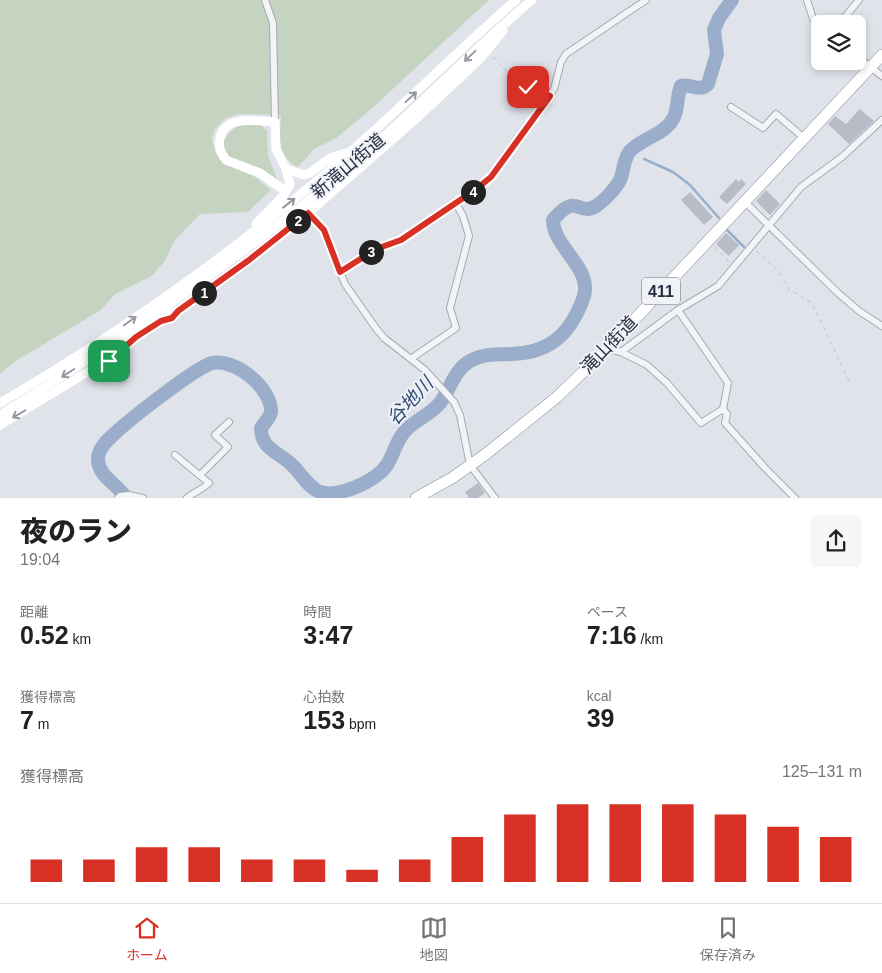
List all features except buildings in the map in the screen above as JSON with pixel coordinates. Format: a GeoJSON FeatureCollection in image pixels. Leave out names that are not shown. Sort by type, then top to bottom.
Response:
{"type":"FeatureCollection","features":[{"type":"Feature","properties":{"kind":"highway","name":"滝山街道"},"geometry":{"type":"LineString","coordinates":[[416,498],[431,495],[529,421],[607,349],[882,55]]}},
{"type":"Feature","properties":{"kind":"main road","name":"新滝山街道"},"geometry":{"type":"LineString","coordinates":[[0,403],[124,325],[239,243],[350,152],[516,0]]}},
{"type":"Feature","properties":{"kind":"main road","name":"新滝山街道"},"geometry":{"type":"LineString","coordinates":[[0,415],[131,337],[151,317],[241,254],[352,165],[532,0]]}},
{"type":"Feature","properties":{"kind":"main road"},"geometry":{"type":"LineString","coordinates":[[151,317],[178,311],[249,260],[307,212],[418,117],[480,59],[518,12]]}},
{"type":"Feature","properties":{"kind":"main road"},"geometry":{"type":"LineString","coordinates":[[239,243],[287,191],[290,184],[286,169],[276,148],[275,122],[234,122],[227,125],[222,131],[219,146],[226,160],[260,173],[281,188]]}},
{"type":"Feature","properties":{"kind":"main road"},"geometry":{"type":"LineString","coordinates":[[286,169],[304,175],[310,173],[330,158],[350,152]]}},
{"type":"Feature","properties":{"kind":"main road"},"geometry":{"type":"LineString","coordinates":[[0,425],[94,368],[131,337]]}},
{"type":"Feature","properties":{"kind":"street"},"geometry":{"type":"LineString","coordinates":[[265,0],[273,23],[275,122]]}},
{"type":"Feature","properties":{"kind":"street"},"geometry":{"type":"LineString","coordinates":[[340,272],[376,249],[401,240],[491,177],[550,96],[554,89],[561,62],[566,54],[646,0]]}},
{"type":"Feature","properties":{"kind":"street"},"geometry":{"type":"LineString","coordinates":[[807,0],[812,15]]}},
{"type":"Feature","properties":{"kind":"street"},"geometry":{"type":"LineString","coordinates":[[846,15],[859,0]]}},
{"type":"Feature","properties":{"kind":"street"},"geometry":{"type":"LineString","coordinates":[[866,64],[882,76]]}},
{"type":"Feature","properties":{"kind":"street"},"geometry":{"type":"LineString","coordinates":[[731,107],[763,128],[776,114],[804,138]]}},
{"type":"Feature","properties":{"kind":"street"},"geometry":{"type":"LineString","coordinates":[[622,352],[678,310],[718,286],[750,245],[801,187],[842,157],[882,120]]}},
{"type":"Feature","properties":{"kind":"street"},"geometry":{"type":"LineString","coordinates":[[412,358],[456,328],[450,308],[469,236],[463,216],[455,202]]}},
{"type":"Feature","properties":{"kind":"street"},"geometry":{"type":"LineString","coordinates":[[744,202],[859,311],[882,326]]}},
{"type":"Feature","properties":{"kind":"street"},"geometry":{"type":"LineString","coordinates":[[307,212],[324,230],[345,284],[380,332],[412,358],[450,396],[460,415],[470,464],[495,498]]}},
{"type":"Feature","properties":{"kind":"street"},"geometry":{"type":"LineString","coordinates":[[678,310],[728,383],[723,409],[726,414],[726,423],[765,468],[795,498]]}},
{"type":"Feature","properties":{"kind":"street"},"geometry":{"type":"LineString","coordinates":[[607,349],[622,352],[647,365],[667,383],[701,423],[723,409]]}},
{"type":"Feature","properties":{"kind":"street"},"geometry":{"type":"LineString","coordinates":[[200,475],[228,447],[215,435],[229,422]]}},
{"type":"Feature","properties":{"kind":"street"},"geometry":{"type":"LineString","coordinates":[[175,455],[209,483],[201,491],[194,492],[187,498]]}},
{"type":"Feature","properties":{"kind":"street"},"geometry":{"type":"LineString","coordinates":[[119,497],[129,495],[143,498]]}},
{"type":"Feature","properties":{"kind":"path"},"geometry":{"type":"LineString","coordinates":[[491,55],[522,88],[528,87],[550,96]]}},
{"type":"Feature","properties":{"kind":"path"},"geometry":{"type":"LineString","coordinates":[[709,240],[733,266]]}},
{"type":"Feature","properties":{"kind":"path"},"geometry":{"type":"LineString","coordinates":[[750,245],[778,271],[789,289],[812,303],[850,383]]}},
{"type":"Feature","properties":{"kind":"path"},"geometry":{"type":"LineString","coordinates":[[118,353],[131,337]]}},
{"type":"Feature","properties":{"kind":"green space"},"geometry":{"type":"Polygon","coordinates":[[[0,0],[489,0],[370,110],[335,139],[314,149],[298,167],[286,157],[281,145],[281,115],[239,114],[226,118],[215,129],[212,139],[215,152],[223,163],[255,177],[271,190],[248,212],[200,214],[175,240],[164,262],[152,276],[115,294],[101,310],[14,362],[0,374],[0,0]]]}},
{"type":"Feature","properties":{"kind":"green space"},"geometry":{"type":"Polygon","coordinates":[[[240,125],[261,125],[267,131],[268,155],[278,182],[258,168],[230,158],[225,152],[223,147],[225,138],[240,125]]]}},
{"type":"Feature","properties":{"kind":"waterway","name":"谷地川"},"geometry":{"type":"LineString","coordinates":[[126,498],[101,471],[98,459],[102,447],[145,408],[191,375],[212,363],[231,365],[241,370],[259,385],[270,403],[271,412],[261,428],[264,441],[272,450],[288,461],[316,490],[337,493],[356,487],[382,471],[402,435],[409,427],[440,403],[458,372],[467,363],[483,356],[525,353],[537,350],[557,339],[572,322],[583,299],[585,288],[579,268],[559,240],[553,220],[567,207],[577,206],[590,209],[603,201],[620,180],[630,151],[659,133],[673,119],[681,86],[701,88],[708,84],[717,54],[714,30],[719,18],[732,0]]}},
{"type":"Feature","properties":{"kind":"waterway"},"geometry":{"type":"LineString","coordinates":[[644,159],[673,172],[690,185],[719,218]]}},
{"type":"Feature","properties":{"kind":"waterway"},"geometry":{"type":"LineString","coordinates":[[726,229],[744,247]]}},
{"type":"Feature","properties":{"kind":"route"},"geometry":{"type":"LineString","coordinates":[[109,361],[136,337],[161,321],[172,318],[178,311],[249,260],[308,213],[324,230],[340,272],[376,249],[401,240],[491,177],[550,96],[542,95],[528,87]]}}]}
